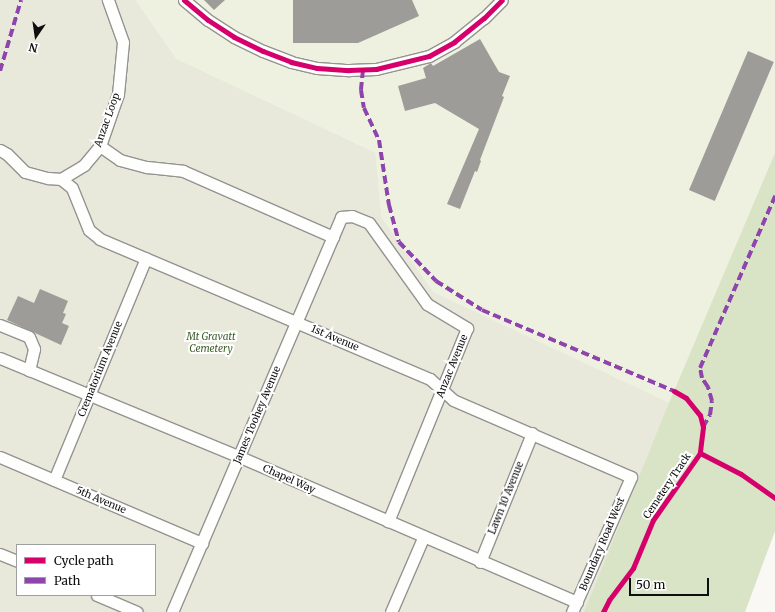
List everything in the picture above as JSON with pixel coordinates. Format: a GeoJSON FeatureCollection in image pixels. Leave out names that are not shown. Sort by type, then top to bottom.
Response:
{"type":"FeatureCollection","features":[{"type":"Feature","properties":{"kind":"street","name":"Anzac Loop"},"geometry":{"type":"LineString","coordinates":[[60,179],[84,165],[100,146],[118,94],[123,42],[108,0]]}},
{"type":"Feature","properties":{"kind":"street"},"geometry":{"type":"LineString","coordinates":[[184,0],[208,20],[234,37],[263,51],[297,64],[317,68],[349,70],[376,69],[429,56],[454,42],[484,18],[502,0]]}},
{"type":"Feature","properties":{"kind":"street"},"geometry":{"type":"LineString","coordinates":[[100,146],[120,160],[147,167],[183,171],[333,237]]}},
{"type":"Feature","properties":{"kind":"street"},"geometry":{"type":"LineString","coordinates":[[0,150],[7,154],[25,172],[48,178],[60,179]]}},
{"type":"Feature","properties":{"kind":"street","name":"1st Avenue"},"geometry":{"type":"LineString","coordinates":[[60,179],[72,188],[89,230],[100,239],[430,379],[453,400],[631,477]]}},
{"type":"Feature","properties":{"kind":"street","name":"Anzac Avenue"},"geometry":{"type":"LineString","coordinates":[[341,217],[352,216],[369,223],[427,304],[467,328],[388,522]]}},
{"type":"Feature","properties":{"kind":"street","name":"James Toohey Avenue"},"geometry":{"type":"LineString","coordinates":[[172,612],[240,457],[341,217]]}},
{"type":"Feature","properties":{"kind":"street","name":"Crematorium Avenue"},"geometry":{"type":"LineString","coordinates":[[54,480],[146,258]]}},
{"type":"Feature","properties":{"kind":"street"},"geometry":{"type":"LineString","coordinates":[[0,326],[28,337],[34,349],[30,370]]}},
{"type":"Feature","properties":{"kind":"street","name":"Chapel Way"},"geometry":{"type":"LineString","coordinates":[[0,358],[240,457],[480,562],[574,607]]}},
{"type":"Feature","properties":{"kind":"street","name":"Lawn 10 Avenue"},"geometry":{"type":"LineString","coordinates":[[480,562],[532,434]]}},
{"type":"Feature","properties":{"kind":"street","name":"5th Avenue"},"geometry":{"type":"LineString","coordinates":[[0,457],[202,543]]}},
{"type":"Feature","properties":{"kind":"street","name":"Boundary Road West"},"geometry":{"type":"LineString","coordinates":[[574,607],[631,477]]}},
{"type":"Feature","properties":{"kind":"street"},"geometry":{"type":"LineString","coordinates":[[391,612],[423,538]]}},
{"type":"Feature","properties":{"kind":"street"},"geometry":{"type":"LineString","coordinates":[[0,554],[16,561]]}},
{"type":"Feature","properties":{"kind":"street"},"geometry":{"type":"LineString","coordinates":[[99,596],[137,612]]}},
{"type":"Feature","properties":{"kind":"green space","name":"Mt Gravatt Cemetery"},"geometry":{"type":"Polygon","coordinates":[[[0,0],[135,0],[176,59],[375,153],[381,217],[434,292],[669,403],[584,612],[0,612],[0,0]]]}},
{"type":"Feature","properties":{"kind":"green space"},"geometry":{"type":"Polygon","coordinates":[[[125,0],[162,0],[775,104],[775,531],[745,612],[576,612],[433,300],[174,78],[125,0]]]}},
{"type":"Feature","properties":{"kind":"green space"},"geometry":{"type":"Polygon","coordinates":[[[135,0],[775,0],[775,153],[669,403],[433,292],[381,217],[375,153],[176,59],[135,0]]]}},
{"type":"Feature","properties":{"kind":"building"},"geometry":{"type":"Polygon","coordinates":[[[204,0],[225,0],[214,10],[204,0]]]}},
{"type":"Feature","properties":{"kind":"building"},"geometry":{"type":"Polygon","coordinates":[[[293,0],[412,0],[419,16],[358,43],[293,43],[293,0]]]}},
{"type":"Feature","properties":{"kind":"building"},"geometry":{"type":"Polygon","coordinates":[[[480,39],[499,72],[510,76],[477,172],[475,171],[460,209],[447,204],[479,129],[435,103],[405,111],[398,86],[426,78],[423,68],[431,63],[433,66],[480,39]]]}},
{"type":"Feature","properties":{"kind":"building"},"geometry":{"type":"Polygon","coordinates":[[[748,51],[774,62],[715,201],[689,190],[748,51]]]}},
{"type":"Feature","properties":{"kind":"building"},"geometry":{"type":"Polygon","coordinates":[[[40,289],[68,301],[63,313],[66,314],[62,323],[69,326],[61,345],[7,320],[18,296],[34,303],[40,289]]]}},
{"type":"Feature","properties":{"kind":"marked path"},"geometry":{"type":"LineString","coordinates":[[0,71],[21,0]]}},
{"type":"Feature","properties":{"kind":"marked path"},"geometry":{"type":"LineString","coordinates":[[363,70],[361,90],[364,108],[379,140],[389,205],[399,242],[436,281],[482,310],[674,391]]}},
{"type":"Feature","properties":{"kind":"marked path"},"geometry":{"type":"LineString","coordinates":[[703,427],[710,415],[712,401],[708,387],[702,378],[700,368],[775,196]]}},
{"type":"Feature","properties":{"kind":"cycle path"},"geometry":{"type":"LineString","coordinates":[[184,0],[208,20],[234,37],[263,51],[291,62],[317,68],[349,70],[376,69],[429,56],[454,42],[484,18],[502,0]]}},
{"type":"Feature","properties":{"kind":"cycle path"},"geometry":{"type":"LineString","coordinates":[[674,391],[686,398],[700,415],[703,427],[700,453],[741,474],[775,498]]}},
{"type":"Feature","properties":{"kind":"cycle path","name":"Cemetery Track"},"geometry":{"type":"LineString","coordinates":[[603,612],[609,600],[633,568],[653,520],[700,453]]}}]}
